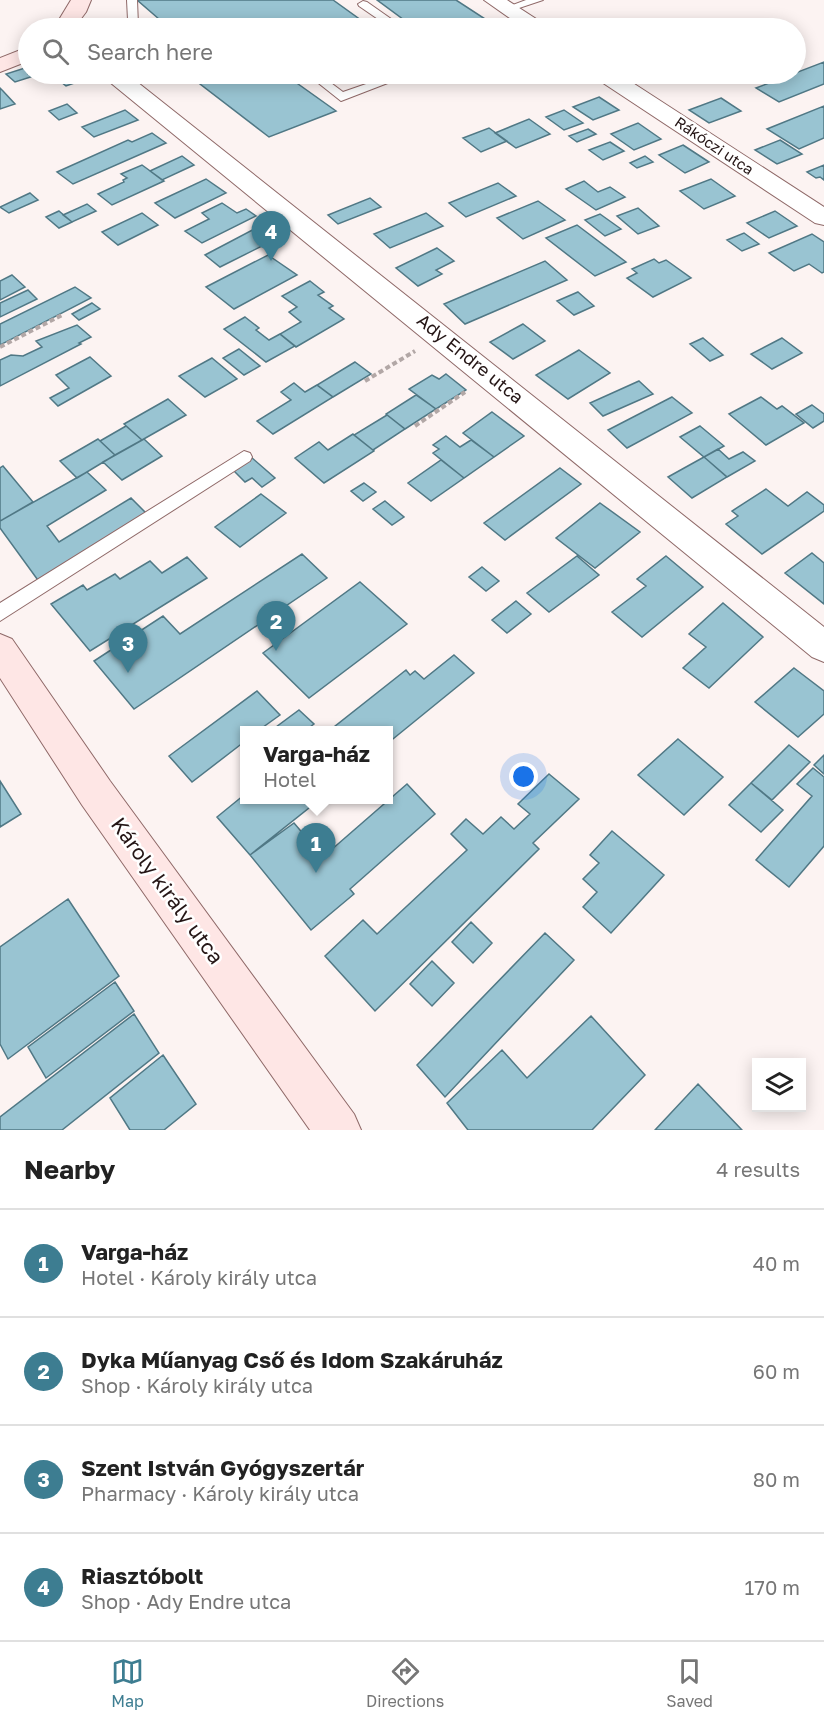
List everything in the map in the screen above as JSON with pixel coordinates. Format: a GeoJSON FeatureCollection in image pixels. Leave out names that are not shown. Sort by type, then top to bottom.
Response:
{"type":"FeatureCollection","features":[{"type":"Feature","properties":{"kind":"street"},"geometry":{"type":"LineString","coordinates":[[72,18],[81,0]]}},
{"type":"Feature","properties":{"kind":"street"},"geometry":{"type":"LineString","coordinates":[[501,4],[522,18]]}},
{"type":"Feature","properties":{"kind":"street"},"geometry":{"type":"LineString","coordinates":[[0,66],[18,58]]}},
{"type":"Feature","properties":{"kind":"street","name":"Ady Endre utca"},"geometry":{"type":"LineString","coordinates":[[126,84],[824,647]]}},
{"type":"Feature","properties":{"kind":"street","name":"Rákóczi utca"},"geometry":{"type":"LineString","coordinates":[[620,84],[824,218]]}},
{"type":"Feature","properties":{"kind":"street","name":"Károly király utca"},"geometry":{"type":"LineString","coordinates":[[0,649],[96,793],[338,1130]]}},
{"type":"Feature","properties":{"kind":"lane"},"geometry":{"type":"LineString","coordinates":[[132,0],[134,18]]}},
{"type":"Feature","properties":{"kind":"lane"},"geometry":{"type":"LineString","coordinates":[[501,4],[538,0]]}},
{"type":"Feature","properties":{"kind":"lane"},"geometry":{"type":"LineString","coordinates":[[363,4],[383,18]]}},
{"type":"Feature","properties":{"kind":"lane"},"geometry":{"type":"LineString","coordinates":[[325,84],[341,97],[377,84]]}},
{"type":"Feature","properties":{"kind":"lane"},"geometry":{"type":"LineString","coordinates":[[0,613],[244,457]]}},
{"type":"Feature","properties":{"kind":"path"},"geometry":{"type":"LineString","coordinates":[[0,347],[62,315]]}},
{"type":"Feature","properties":{"kind":"path"},"geometry":{"type":"LineString","coordinates":[[365,381],[418,349]]}},
{"type":"Feature","properties":{"kind":"path"},"geometry":{"type":"LineString","coordinates":[[415,426],[468,390]]}},
{"type":"Feature","properties":{"kind":"building"},"geometry":{"type":"Polygon","coordinates":[[[137,0],[333,0],[358,18],[158,18],[137,0]]]}},
{"type":"Feature","properties":{"kind":"building"},"geometry":{"type":"Polygon","coordinates":[[[377,0],[456,0],[484,18],[401,18],[377,0]]]}},
{"type":"Feature","properties":{"kind":"building"},"geometry":{"type":"Polygon","coordinates":[[[824,62],[824,84],[779,102],[756,88],[766,84],[806,84],[806,69],[824,62]]]}},
{"type":"Feature","properties":{"kind":"building"},"geometry":{"type":"Polygon","coordinates":[[[18,70],[18,81],[15,82],[6,74],[18,70]]]}},
{"type":"Feature","properties":{"kind":"building"},"geometry":{"type":"Polygon","coordinates":[[[200,84],[298,84],[336,111],[269,137],[200,84]]]}},
{"type":"Feature","properties":{"kind":"building"},"geometry":{"type":"Polygon","coordinates":[[[0,88],[3,91],[15,104],[0,109],[0,88]]]}},
{"type":"Feature","properties":{"kind":"building"},"geometry":{"type":"Polygon","coordinates":[[[599,97],[619,110],[593,120],[573,107],[599,97]]]}},
{"type":"Feature","properties":{"kind":"building"},"geometry":{"type":"Polygon","coordinates":[[[721,98],[741,111],[709,123],[689,110],[721,98]]]}},
{"type":"Feature","properties":{"kind":"building"},"geometry":{"type":"Polygon","coordinates":[[[67,104],[77,113],[59,120],[49,111],[67,104]]]}},
{"type":"Feature","properties":{"kind":"building"},"geometry":{"type":"Polygon","coordinates":[[[824,106],[824,138],[799,149],[767,129],[824,106]]]}},
{"type":"Feature","properties":{"kind":"building"},"geometry":{"type":"Polygon","coordinates":[[[125,110],[138,120],[94,137],[82,127],[125,110]]]}},
{"type":"Feature","properties":{"kind":"building"},"geometry":{"type":"Polygon","coordinates":[[[564,110],[583,123],[564,130],[546,117],[564,110]]]}},
{"type":"Feature","properties":{"kind":"building"},"geometry":{"type":"Polygon","coordinates":[[[529,119],[550,134],[516,148],[495,133],[529,119]]]}},
{"type":"Feature","properties":{"kind":"building"},"geometry":{"type":"Polygon","coordinates":[[[638,123],[661,139],[634,150],[611,134],[638,123]]]}},
{"type":"Feature","properties":{"kind":"building"},"geometry":{"type":"Polygon","coordinates":[[[489,128],[507,141],[481,152],[463,138],[489,128]]]}},
{"type":"Feature","properties":{"kind":"building"},"geometry":{"type":"Polygon","coordinates":[[[588,129],[596,134],[577,142],[569,136],[588,129]]]}},
{"type":"Feature","properties":{"kind":"building"},"geometry":{"type":"Polygon","coordinates":[[[152,133],[166,143],[73,184],[57,172],[128,140],[132,142],[152,133]]]}},
{"type":"Feature","properties":{"kind":"building"},"geometry":{"type":"Polygon","coordinates":[[[780,140],[802,154],[777,164],[755,150],[780,140]]]}},
{"type":"Feature","properties":{"kind":"building"},"geometry":{"type":"Polygon","coordinates":[[[610,142],[624,151],[603,160],[589,150],[610,142]]]}},
{"type":"Feature","properties":{"kind":"building"},"geometry":{"type":"Polygon","coordinates":[[[683,145],[709,162],[685,173],[659,155],[683,145]]]}},
{"type":"Feature","properties":{"kind":"building"},"geometry":{"type":"Polygon","coordinates":[[[182,156],[194,165],[162,180],[150,171],[182,156]]]}},
{"type":"Feature","properties":{"kind":"building"},"geometry":{"type":"Polygon","coordinates":[[[645,156],[653,162],[637,168],[630,163],[645,156]]]}},
{"type":"Feature","properties":{"kind":"building"},"geometry":{"type":"Polygon","coordinates":[[[142,165],[164,181],[112,205],[98,194],[124,182],[123,180],[127,178],[121,174],[142,165]]]}},
{"type":"Feature","properties":{"kind":"building"},"geometry":{"type":"Polygon","coordinates":[[[824,165],[824,180],[807,172],[824,165]]]}},
{"type":"Feature","properties":{"kind":"building"},"geometry":{"type":"Polygon","coordinates":[[[206,179],[226,193],[175,218],[155,203],[206,179]]]}},
{"type":"Feature","properties":{"kind":"building"},"geometry":{"type":"Polygon","coordinates":[[[711,179],[735,196],[704,209],[680,191],[711,179]]]}},
{"type":"Feature","properties":{"kind":"building"},"geometry":{"type":"Polygon","coordinates":[[[584,181],[598,192],[610,187],[625,197],[596,210],[566,189],[584,181]]]}},
{"type":"Feature","properties":{"kind":"building"},"geometry":{"type":"Polygon","coordinates":[[[498,183],[516,196],[466,217],[449,203],[498,183]]]}},
{"type":"Feature","properties":{"kind":"building"},"geometry":{"type":"Polygon","coordinates":[[[30,193],[38,200],[9,213],[0,207],[30,193]]]}},
{"type":"Feature","properties":{"kind":"building"},"geometry":{"type":"Polygon","coordinates":[[[370,198],[381,207],[338,224],[328,215],[370,198]]]}},
{"type":"Feature","properties":{"kind":"building"},"geometry":{"type":"Polygon","coordinates":[[[538,201],[565,220],[523,239],[497,218],[538,201]]]}},
{"type":"Feature","properties":{"kind":"building"},"geometry":{"type":"Polygon","coordinates":[[[222,203],[237,213],[246,209],[256,216],[202,243],[185,231],[209,219],[202,213],[222,203]]]}},
{"type":"Feature","properties":{"kind":"building"},"geometry":{"type":"Polygon","coordinates":[[[87,204],[96,211],[72,222],[63,215],[87,204]]]}},
{"type":"Feature","properties":{"kind":"building"},"geometry":{"type":"Polygon","coordinates":[[[638,208],[659,226],[638,234],[617,216],[638,208]]]}},
{"type":"Feature","properties":{"kind":"building"},"geometry":{"type":"Polygon","coordinates":[[[59,211],[72,222],[59,228],[46,217],[59,211]]]}},
{"type":"Feature","properties":{"kind":"building"},"geometry":{"type":"Polygon","coordinates":[[[775,211],[797,226],[769,238],[747,223],[775,211]]]}},
{"type":"Feature","properties":{"kind":"building"},"geometry":{"type":"Polygon","coordinates":[[[142,213],[158,225],[118,245],[102,232],[142,213]]]}},
{"type":"Feature","properties":{"kind":"building"},"geometry":{"type":"Polygon","coordinates":[[[426,213],[443,226],[390,248],[374,234],[426,213]]]}},
{"type":"Feature","properties":{"kind":"building"},"geometry":{"type":"Polygon","coordinates":[[[600,214],[621,229],[605,236],[585,220],[600,214]]]}},
{"type":"Feature","properties":{"kind":"building"},"geometry":{"type":"Polygon","coordinates":[[[264,224],[280,237],[220,267],[205,255],[264,224]]]}},
{"type":"Feature","properties":{"kind":"building"},"geometry":{"type":"Polygon","coordinates":[[[577,225],[626,262],[595,276],[546,238],[577,225]]]}},
{"type":"Feature","properties":{"kind":"building"},"geometry":{"type":"Polygon","coordinates":[[[744,233],[759,244],[742,251],[727,240],[744,233]]]}},
{"type":"Feature","properties":{"kind":"building"},"geometry":{"type":"Polygon","coordinates":[[[812,234],[824,242],[824,272],[822,273],[809,264],[794,271],[769,253],[812,234]]]}},
{"type":"Feature","properties":{"kind":"building"},"geometry":{"type":"Polygon","coordinates":[[[437,248],[454,261],[436,270],[442,274],[418,286],[396,268],[437,248]]]}},
{"type":"Feature","properties":{"kind":"building"},"geometry":{"type":"Polygon","coordinates":[[[268,255],[297,275],[234,309],[206,287],[268,255]]]}},
{"type":"Feature","properties":{"kind":"building"},"geometry":{"type":"Polygon","coordinates":[[[654,259],[659,263],[666,260],[691,278],[653,297],[627,278],[637,273],[632,269],[654,259]]]}},
{"type":"Feature","properties":{"kind":"building"},"geometry":{"type":"Polygon","coordinates":[[[545,261],[567,280],[465,324],[444,304],[545,261]]]}},
{"type":"Feature","properties":{"kind":"building"},"geometry":{"type":"Polygon","coordinates":[[[12,275],[25,287],[0,300],[0,281],[12,275]]]}},
{"type":"Feature","properties":{"kind":"building"},"geometry":{"type":"Polygon","coordinates":[[[310,281],[324,292],[318,295],[333,306],[329,308],[344,319],[296,347],[280,334],[301,322],[289,312],[297,307],[282,296],[310,281]]]}},
{"type":"Feature","properties":{"kind":"building"},"geometry":{"type":"Polygon","coordinates":[[[75,287],[91,298],[0,345],[0,324],[75,287]]]}},
{"type":"Feature","properties":{"kind":"building"},"geometry":{"type":"Polygon","coordinates":[[[28,290],[37,299],[0,317],[0,303],[28,290]]]}},
{"type":"Feature","properties":{"kind":"building"},"geometry":{"type":"Polygon","coordinates":[[[578,292],[594,306],[574,315],[557,301],[578,292]]]}},
{"type":"Feature","properties":{"kind":"building"},"geometry":{"type":"Polygon","coordinates":[[[92,303],[100,309],[79,320],[72,314],[92,303]]]}},
{"type":"Feature","properties":{"kind":"building"},"geometry":{"type":"Polygon","coordinates":[[[245,317],[269,340],[280,334],[295,346],[266,362],[224,329],[245,317]]]}},
{"type":"Feature","properties":{"kind":"building"},"geometry":{"type":"Polygon","coordinates":[[[523,324],[545,341],[513,359],[490,342],[523,324]]]}},
{"type":"Feature","properties":{"kind":"building"},"geometry":{"type":"Polygon","coordinates":[[[77,325],[91,337],[0,386],[0,360],[11,355],[23,356],[42,347],[36,341],[77,325]]]}},
{"type":"Feature","properties":{"kind":"building"},"geometry":{"type":"Polygon","coordinates":[[[703,338],[723,355],[710,361],[690,344],[703,338]]]}},
{"type":"Feature","properties":{"kind":"building"},"geometry":{"type":"Polygon","coordinates":[[[782,338],[802,353],[772,369],[751,354],[782,338]]]}},
{"type":"Feature","properties":{"kind":"building"},"geometry":{"type":"Polygon","coordinates":[[[239,349],[260,366],[244,375],[223,358],[239,349]]]}},
{"type":"Feature","properties":{"kind":"building"},"geometry":{"type":"Polygon","coordinates":[[[579,350],[610,373],[568,399],[536,375],[579,350]]]}},
{"type":"Feature","properties":{"kind":"building"},"geometry":{"type":"Polygon","coordinates":[[[90,357],[111,376],[58,406],[50,398],[69,388],[56,375],[90,357]]]}},
{"type":"Feature","properties":{"kind":"building"},"geometry":{"type":"Polygon","coordinates":[[[212,358],[237,379],[205,397],[179,376],[212,358]]]}},
{"type":"Feature","properties":{"kind":"building"},"geometry":{"type":"Polygon","coordinates":[[[355,362],[371,374],[333,397],[317,385],[355,362]]]}},
{"type":"Feature","properties":{"kind":"building"},"geometry":{"type":"Polygon","coordinates":[[[446,374],[466,390],[436,409],[409,389],[432,375],[439,379],[446,374]]]}},
{"type":"Feature","properties":{"kind":"building"},"geometry":{"type":"Polygon","coordinates":[[[639,381],[653,394],[603,416],[590,403],[639,381]]]}},
{"type":"Feature","properties":{"kind":"building"},"geometry":{"type":"Polygon","coordinates":[[[294,383],[305,392],[317,385],[333,397],[273,434],[257,421],[291,400],[281,392],[294,383]]]}},
{"type":"Feature","properties":{"kind":"building"},"geometry":{"type":"Polygon","coordinates":[[[416,395],[436,409],[405,429],[386,414],[416,395]]]}},
{"type":"Feature","properties":{"kind":"building"},"geometry":{"type":"Polygon","coordinates":[[[672,397],[692,413],[627,448],[608,430],[672,397]]]}},
{"type":"Feature","properties":{"kind":"building"},"geometry":{"type":"Polygon","coordinates":[[[761,397],[777,409],[782,406],[804,423],[766,445],[729,414],[761,397]]]}},
{"type":"Feature","properties":{"kind":"building"},"geometry":{"type":"Polygon","coordinates":[[[168,399],[186,415],[142,440],[124,424],[168,399]]]}},
{"type":"Feature","properties":{"kind":"building"},"geometry":{"type":"Polygon","coordinates":[[[812,405],[824,414],[824,421],[813,428],[796,414],[812,405]]]}},
{"type":"Feature","properties":{"kind":"building"},"geometry":{"type":"Polygon","coordinates":[[[492,412],[524,436],[494,457],[463,433],[492,412]]]}},
{"type":"Feature","properties":{"kind":"building"},"geometry":{"type":"Polygon","coordinates":[[[387,415],[405,429],[373,450],[354,435],[387,415]]]}},
{"type":"Feature","properties":{"kind":"building"},"geometry":{"type":"Polygon","coordinates":[[[126,426],[142,440],[115,455],[100,441],[126,426]]]}},
{"type":"Feature","properties":{"kind":"building"},"geometry":{"type":"Polygon","coordinates":[[[700,426],[724,446],[704,457],[680,437],[700,426]]]}},
{"type":"Feature","properties":{"kind":"building"},"geometry":{"type":"Polygon","coordinates":[[[353,434],[374,451],[324,483],[295,458],[319,442],[328,450],[353,434]]]}},
{"type":"Feature","properties":{"kind":"building"},"geometry":{"type":"Polygon","coordinates":[[[446,436],[460,447],[471,440],[494,457],[464,478],[433,453],[439,449],[433,445],[446,436]]]}},
{"type":"Feature","properties":{"kind":"building"},"geometry":{"type":"Polygon","coordinates":[[[98,439],[115,455],[77,478],[60,461],[98,439]]]}},
{"type":"Feature","properties":{"kind":"building"},"geometry":{"type":"Polygon","coordinates":[[[144,439],[162,456],[122,480],[103,462],[144,439]]]}},
{"type":"Feature","properties":{"kind":"building"},"geometry":{"type":"Polygon","coordinates":[[[718,449],[729,459],[743,452],[755,461],[727,477],[704,457],[718,449]]]}},
{"type":"Feature","properties":{"kind":"building"},"geometry":{"type":"Polygon","coordinates":[[[251,457],[275,478],[262,487],[252,478],[245,482],[232,469],[251,457]]]}},
{"type":"Feature","properties":{"kind":"building"},"geometry":{"type":"Polygon","coordinates":[[[704,457],[727,477],[692,498],[668,477],[704,457]]]}},
{"type":"Feature","properties":{"kind":"building"},"geometry":{"type":"Polygon","coordinates":[[[441,460],[464,478],[431,501],[408,483],[441,460]]]}},
{"type":"Feature","properties":{"kind":"building"},"geometry":{"type":"Polygon","coordinates":[[[3,466],[33,502],[0,521],[0,468],[3,466]]]}},
{"type":"Feature","properties":{"kind":"building"},"geometry":{"type":"Polygon","coordinates":[[[560,468],[581,484],[505,540],[484,523],[560,468]]]}},
{"type":"Feature","properties":{"kind":"building"},"geometry":{"type":"Polygon","coordinates":[[[87,472],[106,490],[47,526],[59,542],[131,498],[149,516],[40,583],[0,528],[0,521],[87,472]]]}},
{"type":"Feature","properties":{"kind":"building"},"geometry":{"type":"Polygon","coordinates":[[[364,483],[376,492],[363,501],[351,491],[364,483]]]}},
{"type":"Feature","properties":{"kind":"building"},"geometry":{"type":"Polygon","coordinates":[[[766,489],[788,506],[807,492],[824,505],[824,511],[762,554],[726,524],[738,516],[732,511],[766,489]]]}},
{"type":"Feature","properties":{"kind":"building"},"geometry":{"type":"Polygon","coordinates":[[[261,494],[286,513],[240,547],[215,527],[261,494]]]}},
{"type":"Feature","properties":{"kind":"building"},"geometry":{"type":"Polygon","coordinates":[[[385,501],[404,517],[392,525],[373,509],[385,501]]]}},
{"type":"Feature","properties":{"kind":"building"},"geometry":{"type":"Polygon","coordinates":[[[600,503],[640,532],[595,568],[556,538],[600,503]]]}},
{"type":"Feature","properties":{"kind":"building"},"geometry":{"type":"Polygon","coordinates":[[[812,553],[824,563],[824,604],[785,573],[812,553]]]}},
{"type":"Feature","properties":{"kind":"building"},"geometry":{"type":"Polygon","coordinates":[[[302,554],[327,578],[134,709],[94,661],[163,616],[180,634],[302,554]]]}},
{"type":"Feature","properties":{"kind":"building"},"geometry":{"type":"Polygon","coordinates":[[[577,556],[599,575],[549,612],[527,593],[577,556]]]}},
{"type":"Feature","properties":{"kind":"building"},"geometry":{"type":"Polygon","coordinates":[[[666,556],[703,587],[642,637],[612,612],[646,586],[637,579],[666,556]]]}},
{"type":"Feature","properties":{"kind":"building"},"geometry":{"type":"Polygon","coordinates":[[[187,557],[207,578],[90,651],[51,604],[83,585],[87,590],[115,574],[120,579],[150,561],[162,573],[187,557]]]}},
{"type":"Feature","properties":{"kind":"building"},"geometry":{"type":"Polygon","coordinates":[[[482,567],[499,581],[486,591],[469,577],[482,567]]]}},
{"type":"Feature","properties":{"kind":"building"},"geometry":{"type":"Polygon","coordinates":[[[360,582],[407,624],[309,698],[263,653],[360,582]]]}},
{"type":"Feature","properties":{"kind":"building"},"geometry":{"type":"Polygon","coordinates":[[[516,601],[531,614],[507,633],[492,620],[516,601]]]}},
{"type":"Feature","properties":{"kind":"building"},"geometry":{"type":"Polygon","coordinates":[[[723,603],[763,637],[709,688],[683,668],[706,647],[689,634],[723,603]]]}},
{"type":"Feature","properties":{"kind":"building"},"geometry":{"type":"Polygon","coordinates":[[[454,655],[474,673],[393,739],[393,726],[335,726],[406,670],[410,675],[415,671],[424,679],[454,655]]]}},
{"type":"Feature","properties":{"kind":"building"},"geometry":{"type":"Polygon","coordinates":[[[794,668],[824,691],[824,714],[798,737],[755,702],[794,668]]]}},
{"type":"Feature","properties":{"kind":"building"},"geometry":{"type":"Polygon","coordinates":[[[257,691],[280,715],[265,726],[240,726],[240,745],[192,782],[169,756],[257,691]]]}},
{"type":"Feature","properties":{"kind":"building"},"geometry":{"type":"Polygon","coordinates":[[[299,710],[314,724],[311,726],[277,726],[299,710]]]}},
{"type":"Feature","properties":{"kind":"building"},"geometry":{"type":"Polygon","coordinates":[[[678,739],[723,777],[684,815],[638,775],[678,739]]]}},
{"type":"Feature","properties":{"kind":"building"},"geometry":{"type":"Polygon","coordinates":[[[789,745],[810,762],[772,800],[751,783],[789,745]]]}},
{"type":"Feature","properties":{"kind":"building"},"geometry":{"type":"Polygon","coordinates":[[[824,755],[824,774],[814,765],[824,755]]]}},
{"type":"Feature","properties":{"kind":"building"},"geometry":{"type":"Polygon","coordinates":[[[813,768],[824,777],[824,846],[789,887],[756,860],[812,796],[797,784],[813,768]]]}},
{"type":"Feature","properties":{"kind":"building"},"geometry":{"type":"Polygon","coordinates":[[[549,774],[579,799],[533,843],[539,849],[375,1011],[325,956],[363,920],[377,934],[467,850],[451,834],[466,819],[483,834],[501,817],[514,829],[530,814],[518,804],[549,774]]]}},
{"type":"Feature","properties":{"kind":"building"},"geometry":{"type":"Polygon","coordinates":[[[0,781],[21,814],[0,827],[0,781]]]}},
{"type":"Feature","properties":{"kind":"building"},"geometry":{"type":"Polygon","coordinates":[[[751,783],[783,810],[761,832],[729,805],[751,783]]]}},
{"type":"Feature","properties":{"kind":"building"},"geometry":{"type":"Polygon","coordinates":[[[407,784],[435,814],[350,889],[354,894],[311,930],[250,855],[294,823],[323,857],[384,804],[393,804],[393,796],[407,784]]]}},
{"type":"Feature","properties":{"kind":"building"},"geometry":{"type":"Polygon","coordinates":[[[240,798],[240,804],[314,804],[250,855],[217,817],[240,798]]]}},
{"type":"Feature","properties":{"kind":"building"},"geometry":{"type":"Polygon","coordinates":[[[612,831],[664,875],[611,933],[583,907],[597,892],[583,879],[599,863],[590,855],[612,831]]]}},
{"type":"Feature","properties":{"kind":"building"},"geometry":{"type":"Polygon","coordinates":[[[68,899],[119,976],[8,1059],[0,1044],[0,947],[68,899]]]}},
{"type":"Feature","properties":{"kind":"building"},"geometry":{"type":"Polygon","coordinates":[[[471,922],[492,943],[473,963],[452,942],[471,922]]]}},
{"type":"Feature","properties":{"kind":"building"},"geometry":{"type":"Polygon","coordinates":[[[545,933],[574,960],[445,1097],[417,1065],[545,933]]]}},
{"type":"Feature","properties":{"kind":"building"},"geometry":{"type":"Polygon","coordinates":[[[432,961],[454,983],[432,1006],[410,984],[432,961]]]}},
{"type":"Feature","properties":{"kind":"building"},"geometry":{"type":"Polygon","coordinates":[[[115,982],[134,1011],[46,1078],[28,1047],[115,982]]]}},
{"type":"Feature","properties":{"kind":"building"},"geometry":{"type":"Polygon","coordinates":[[[134,1014],[159,1053],[62,1130],[0,1130],[0,1117],[134,1014]]]}},
{"type":"Feature","properties":{"kind":"building"},"geometry":{"type":"Polygon","coordinates":[[[591,1016],[645,1075],[592,1130],[468,1130],[447,1103],[502,1050],[527,1078],[591,1016]]]}},
{"type":"Feature","properties":{"kind":"building"},"geometry":{"type":"Polygon","coordinates":[[[163,1055],[196,1104],[164,1130],[130,1130],[110,1098],[163,1055]]]}},
{"type":"Feature","properties":{"kind":"building"},"geometry":{"type":"Polygon","coordinates":[[[698,1084],[742,1130],[655,1130],[698,1084]]]}},
{"type":"Feature","properties":{"kind":"place","name":"Riasztóbolt"},"geometry":{"type":"Point","coordinates":[271,261]}},
{"type":"Feature","properties":{"kind":"place","name":"Dyka Műanyag Cső és Idom Szakáruház"},"geometry":{"type":"Point","coordinates":[276,651]}},
{"type":"Feature","properties":{"kind":"place","name":"Szent István Gyógyszertár"},"geometry":{"type":"Point","coordinates":[128,673]}},
{"type":"Feature","properties":{"kind":"place","name":"Varga-ház"},"geometry":{"type":"Point","coordinates":[316,873]}}]}
